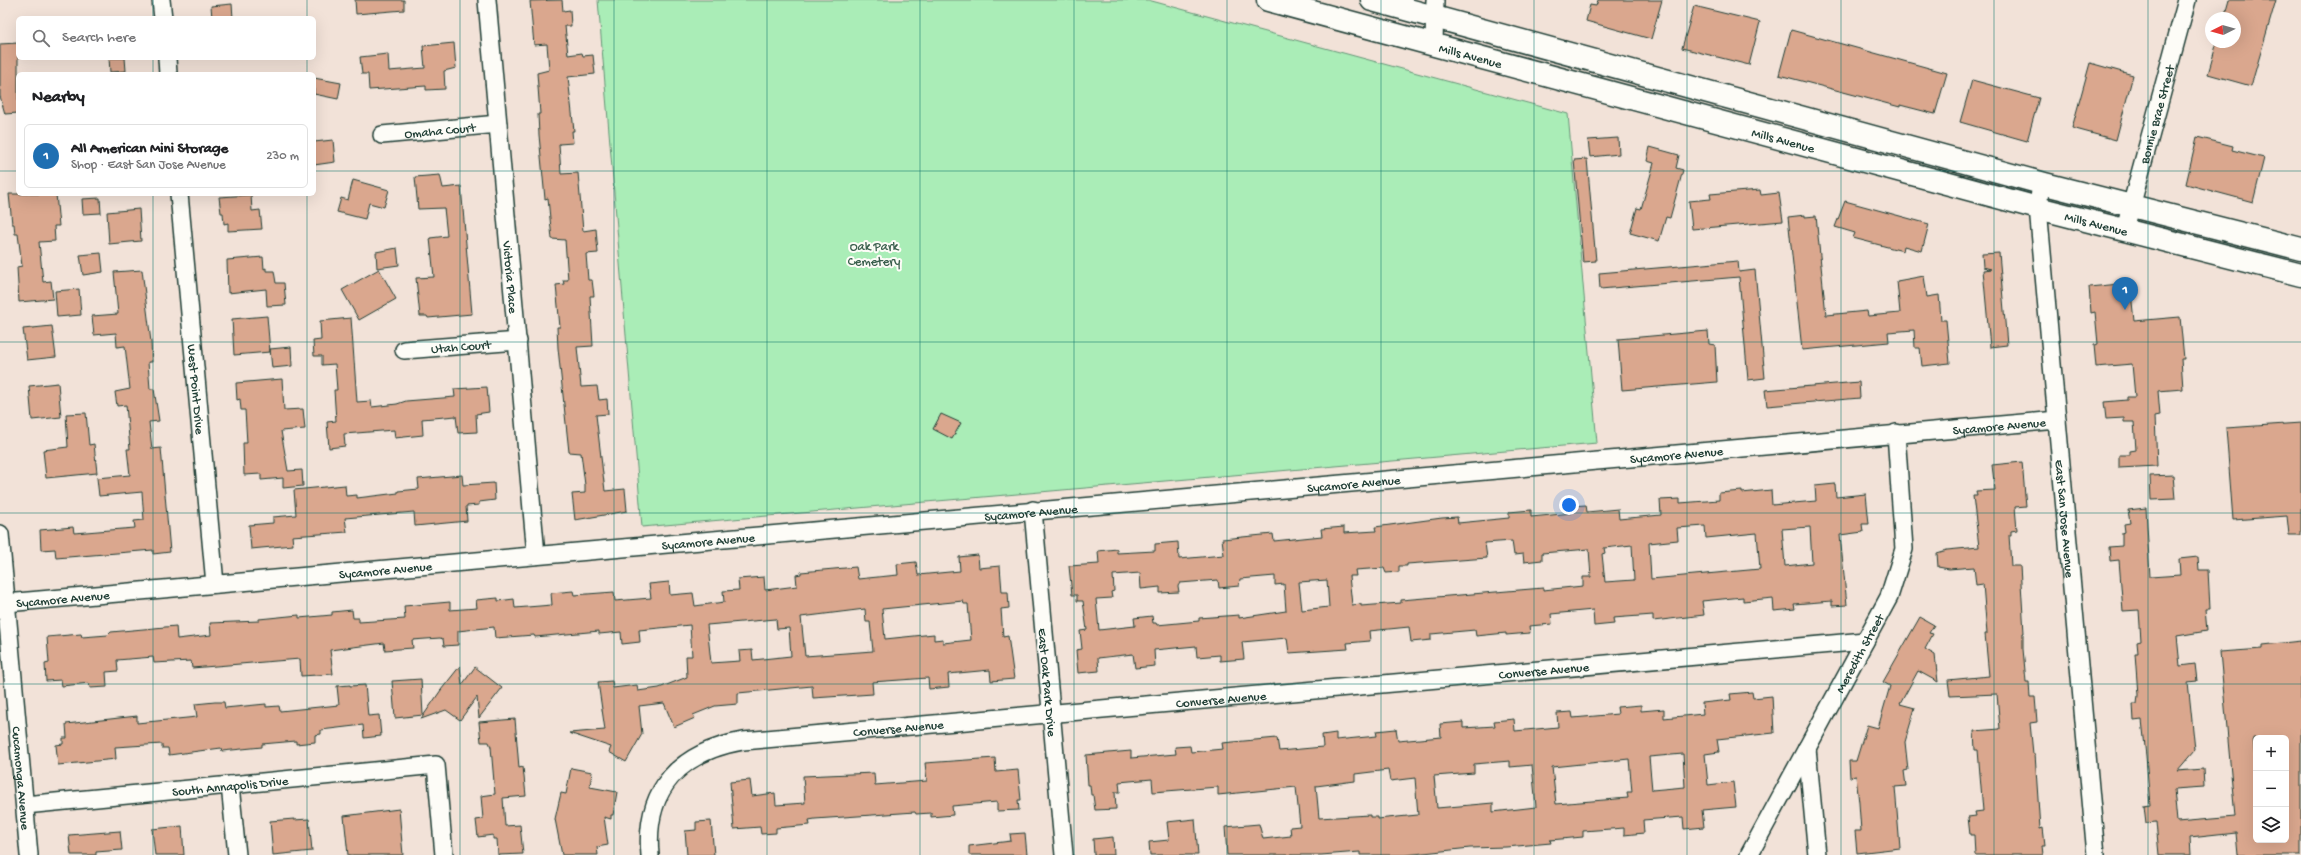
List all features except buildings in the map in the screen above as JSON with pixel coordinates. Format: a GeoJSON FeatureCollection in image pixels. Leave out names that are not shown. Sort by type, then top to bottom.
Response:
{"type":"FeatureCollection","features":[{"type":"Feature","properties":{"kind":"main road","name":"Mills Avenue"},"geometry":{"type":"LineString","coordinates":[[1268,0],[2038,208],[2125,228],[2301,275]]}},
{"type":"Feature","properties":{"kind":"main road","name":"Mills Avenue"},"geometry":{"type":"LineString","coordinates":[[1372,0],[1435,8],[2041,182],[2301,249]]}},
{"type":"Feature","properties":{"kind":"street"},"geometry":{"type":"LineString","coordinates":[[161,0],[163,16]]}},
{"type":"Feature","properties":{"kind":"street","name":"Victoria Place"},"geometry":{"type":"LineString","coordinates":[[487,0],[536,554]]}},
{"type":"Feature","properties":{"kind":"street","name":"Bonnie Brae Street"},"geometry":{"type":"LineString","coordinates":[[2125,228],[2187,0]]}},
{"type":"Feature","properties":{"kind":"street"},"geometry":{"type":"LineString","coordinates":[[1434,44],[1435,8]]}},
{"type":"Feature","properties":{"kind":"street"},"geometry":{"type":"LineString","coordinates":[[167,60],[168,72]]}},
{"type":"Feature","properties":{"kind":"street","name":"Omaha Court"},"geometry":{"type":"LineString","coordinates":[[382,135],[498,124]]}},
{"type":"Feature","properties":{"kind":"street","name":"East San Jose Avenue"},"geometry":{"type":"LineString","coordinates":[[2041,182],[2038,208],[2096,855]]}},
{"type":"Feature","properties":{"kind":"street","name":"West Point Drive"},"geometry":{"type":"LineString","coordinates":[[179,196],[215,584]]}},
{"type":"Feature","properties":{"kind":"street","name":"Utah Court"},"geometry":{"type":"LineString","coordinates":[[404,350],[518,341]]}},
{"type":"Feature","properties":{"kind":"street","name":"Sycamore Avenue"},"geometry":{"type":"LineString","coordinates":[[6,603],[536,554],[2057,420]]}},
{"type":"Feature","properties":{"kind":"street","name":"Meredith Street"},"geometry":{"type":"LineString","coordinates":[[1749,855],[1889,597],[1904,549],[1896,433]]}},
{"type":"Feature","properties":{"kind":"street","name":"East Oak Park Drive"},"geometry":{"type":"LineString","coordinates":[[1033,510],[1064,855]]}},
{"type":"Feature","properties":{"kind":"street","name":"Cucamonga Avenue"},"geometry":{"type":"LineString","coordinates":[[0,534],[29,855]]}},
{"type":"Feature","properties":{"kind":"street","name":"Converse Avenue"},"geometry":{"type":"LineString","coordinates":[[650,855],[650,818],[667,781],[680,768],[698,755],[719,745],[743,741],[1865,641]]}},
{"type":"Feature","properties":{"kind":"street"},"geometry":{"type":"LineString","coordinates":[[1807,748],[1817,855]]}},
{"type":"Feature","properties":{"kind":"street","name":"South Annapolis Drive"},"geometry":{"type":"LineString","coordinates":[[25,805],[436,765],[444,855]]}},
{"type":"Feature","properties":{"kind":"street"},"geometry":{"type":"LineString","coordinates":[[230,785],[237,855]]}},
{"type":"Feature","properties":{"kind":"green space","name":"Oak Park Cemetery"},"geometry":{"type":"Polygon","coordinates":[[[598,0],[1148,0],[1568,114],[1597,443],[642,527],[598,0]]]}},
{"type":"Feature","properties":{"kind":"place","name":"All American Mini Storage"},"geometry":{"type":"Point","coordinates":[2125,310]}}]}
